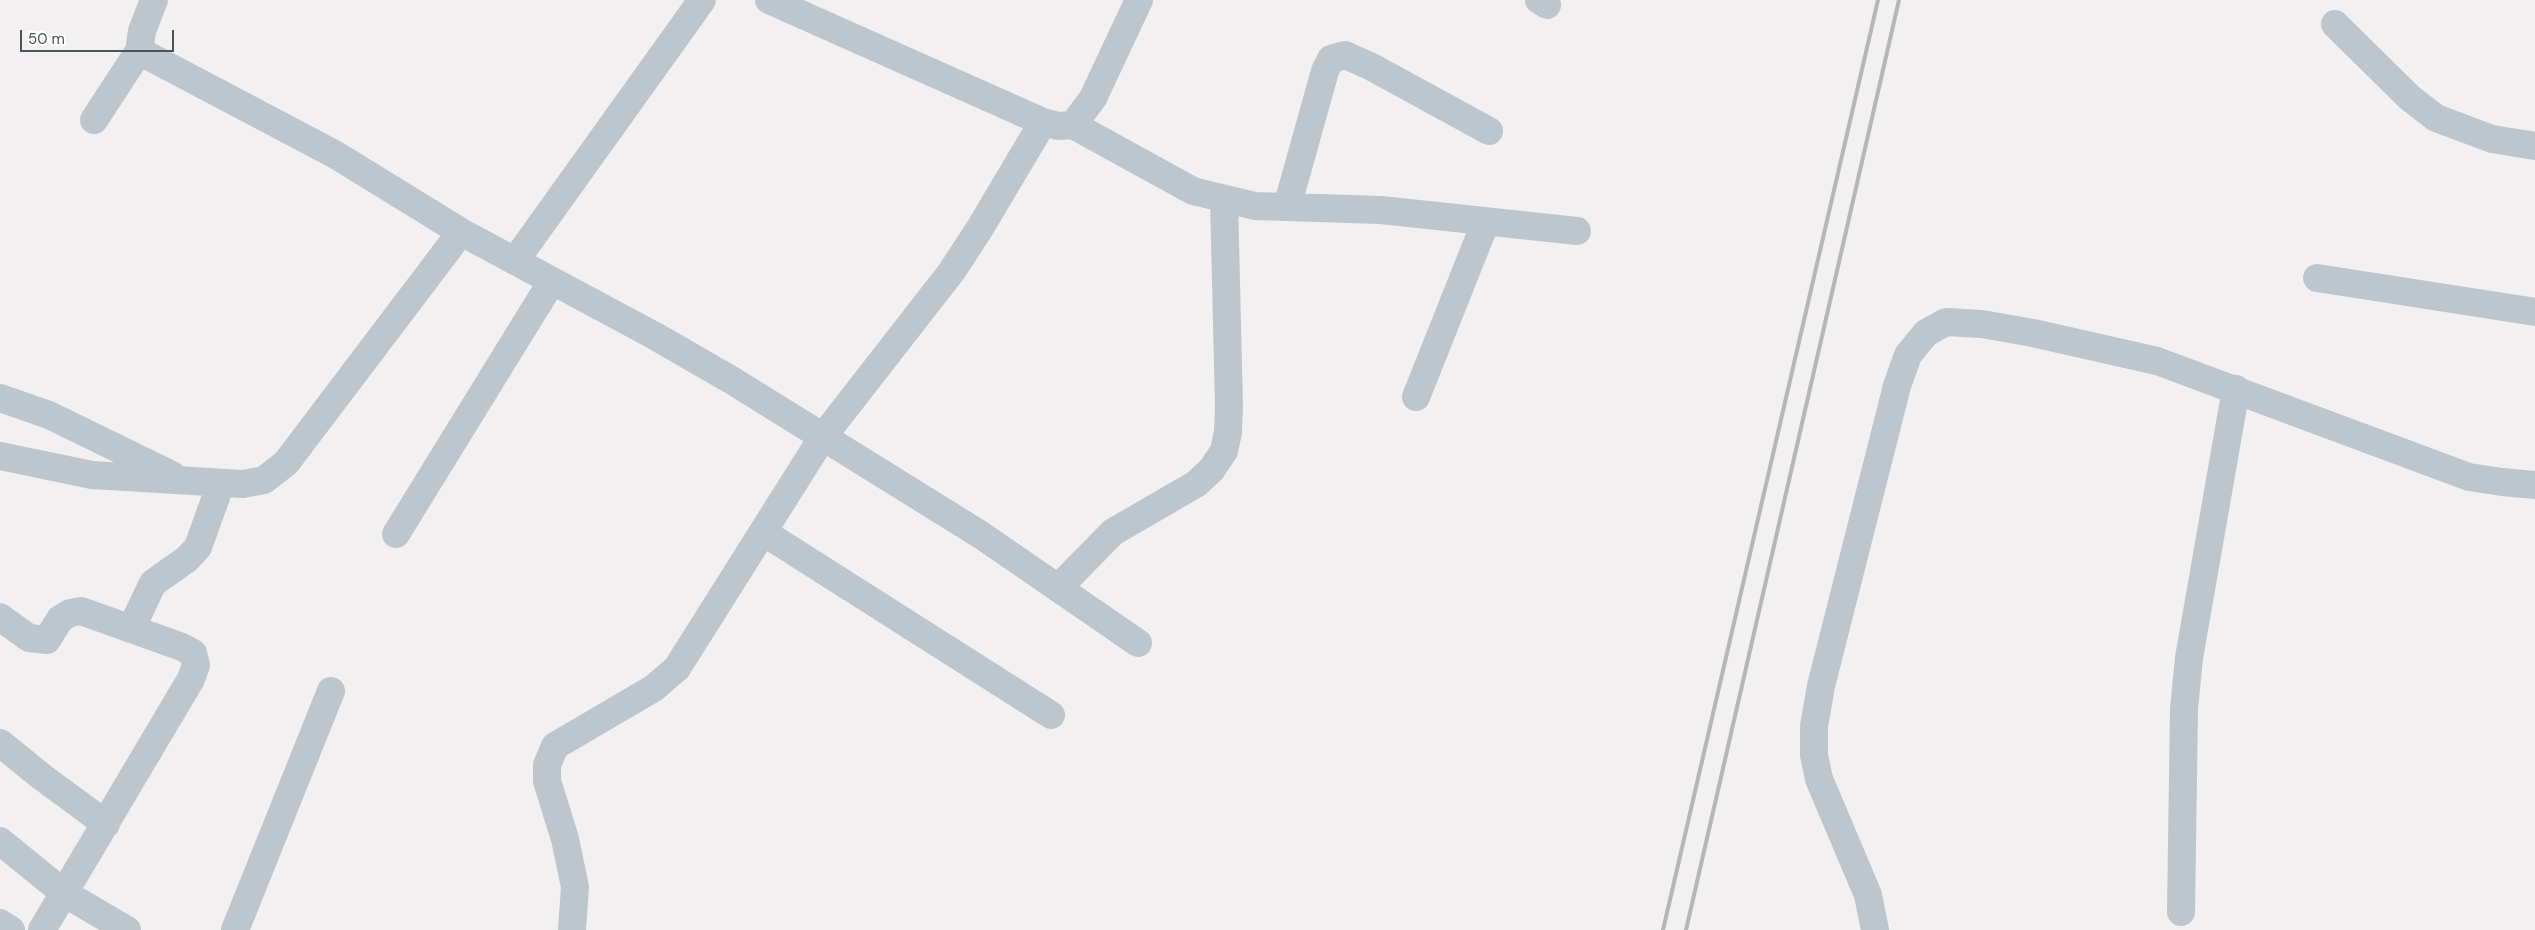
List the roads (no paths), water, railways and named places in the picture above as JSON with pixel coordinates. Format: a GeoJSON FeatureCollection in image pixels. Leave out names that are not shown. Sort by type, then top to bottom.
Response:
{"type":"FeatureCollection","features":[{"type":"Feature","properties":{"kind":"street"},"geometry":{"type":"LineString","coordinates":[[94,120],[139,51],[142,31],[154,0]]}},
{"type":"Feature","properties":{"kind":"street"},"geometry":{"type":"LineString","coordinates":[[515,261],[702,0]]}},
{"type":"Feature","properties":{"kind":"street"},"geometry":{"type":"LineString","coordinates":[[769,0],[1043,122],[1058,126],[1073,125],[1193,191],[1255,206],[1381,210],[1577,231]]}},
{"type":"Feature","properties":{"kind":"street"},"geometry":{"type":"LineString","coordinates":[[1073,125],[1093,98],[1139,0]]}},
{"type":"Feature","properties":{"kind":"street"},"geometry":{"type":"LineString","coordinates":[[2335,24],[2410,98],[2436,118],[2492,139],[2535,146]]}},
{"type":"Feature","properties":{"kind":"street"},"geometry":{"type":"LineString","coordinates":[[139,51],[336,155],[461,232],[733,381],[980,535],[1138,643]]}},
{"type":"Feature","properties":{"kind":"street"},"geometry":{"type":"LineString","coordinates":[[1287,208],[1325,71],[1331,59],[1345,55],[1370,66],[1489,131]]}},
{"type":"Feature","properties":{"kind":"street"},"geometry":{"type":"LineString","coordinates":[[572,930],[575,887],[565,840],[547,780],[547,765],[555,746],[654,688],[677,668],[822,438],[952,271],[1043,122]]}},
{"type":"Feature","properties":{"kind":"street"},"geometry":{"type":"LineString","coordinates":[[1058,588],[1113,532],[1196,484],[1212,469],[1224,451],[1228,432],[1229,406],[1224,199]]}},
{"type":"Feature","properties":{"kind":"street"},"geometry":{"type":"LineString","coordinates":[[1416,397],[1486,221]]}},
{"type":"Feature","properties":{"kind":"street"},"geometry":{"type":"LineString","coordinates":[[0,456],[92,475],[243,484],[264,480],[286,463],[461,232]]}},
{"type":"Feature","properties":{"kind":"street"},"geometry":{"type":"LineString","coordinates":[[2317,278],[2535,312]]}},
{"type":"Feature","properties":{"kind":"street"},"geometry":{"type":"LineString","coordinates":[[396,534],[552,281]]}},
{"type":"Feature","properties":{"kind":"street"},"geometry":{"type":"LineString","coordinates":[[1875,930],[1868,895],[1819,779],[1814,755],[1814,726],[1821,686],[1895,395],[1908,355],[1926,333],[1946,322],[1982,324],[2033,333],[2157,361],[2469,477],[2535,485]]}},
{"type":"Feature","properties":{"kind":"street"},"geometry":{"type":"LineString","coordinates":[[2181,912],[2184,709],[2189,658],[2236,389]]}},
{"type":"Feature","properties":{"kind":"street"},"geometry":{"type":"LineString","coordinates":[[0,398],[49,415],[183,481]]}},
{"type":"Feature","properties":{"kind":"street"},"geometry":{"type":"LineString","coordinates":[[131,628],[146,593],[153,583],[187,559],[198,547],[221,483]]}},
{"type":"Feature","properties":{"kind":"street"},"geometry":{"type":"LineString","coordinates":[[763,532],[1051,715]]}},
{"type":"Feature","properties":{"kind":"street"},"geometry":{"type":"LineString","coordinates":[[0,617],[29,638],[48,640],[60,619],[76,612],[92,614],[193,654],[196,665],[191,679],[42,930]]}},
{"type":"Feature","properties":{"kind":"street"},"geometry":{"type":"LineString","coordinates":[[235,930],[331,691]]}},
{"type":"Feature","properties":{"kind":"street"},"geometry":{"type":"LineString","coordinates":[[0,743],[42,777],[106,824]]}},
{"type":"Feature","properties":{"kind":"street"},"geometry":{"type":"LineString","coordinates":[[0,841],[64,893],[126,930]]}},
{"type":"Feature","properties":{"kind":"street"},"geometry":{"type":"LineString","coordinates":[[0,923],[11,930]]}},
{"type":"Feature","properties":{"kind":"railway"},"geometry":{"type":"LineString","coordinates":[[1663,930],[1878,0]]}},
{"type":"Feature","properties":{"kind":"railway"},"geometry":{"type":"LineString","coordinates":[[1686,930],[1899,0]]}}]}
